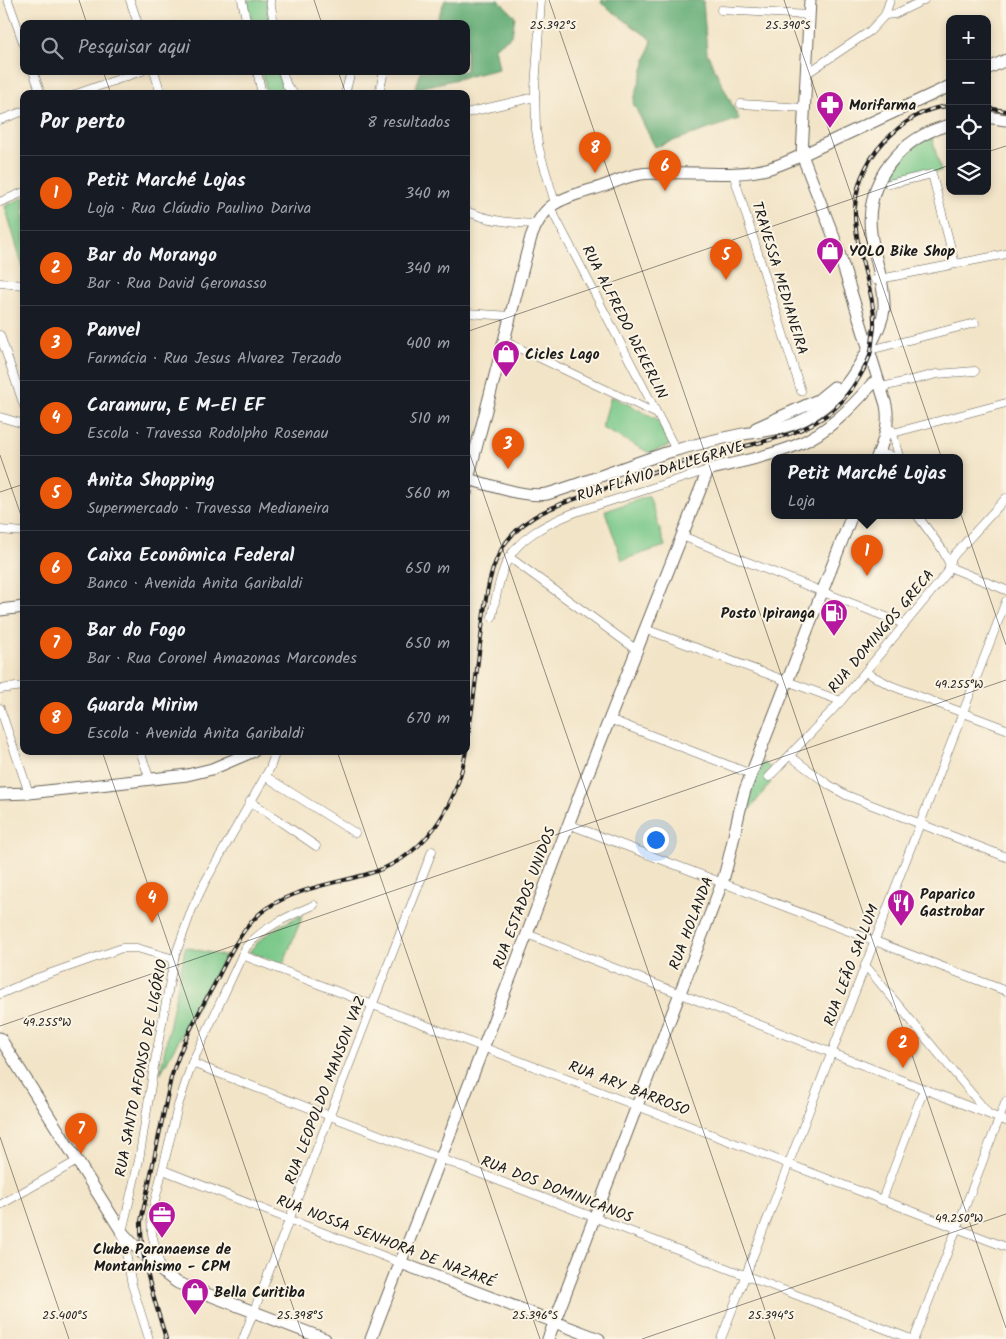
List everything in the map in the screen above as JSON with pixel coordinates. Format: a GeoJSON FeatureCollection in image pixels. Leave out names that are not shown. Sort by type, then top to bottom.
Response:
{"type":"FeatureCollection","features":[{"type":"Feature","properties":{"kind":"main road"},"geometry":{"type":"LineString","coordinates":[[810,0],[802,155],[835,240],[869,347],[877,385]]}},
{"type":"Feature","properties":{"kind":"main road"},"geometry":{"type":"LineString","coordinates":[[991,67],[1006,60]]}},
{"type":"Feature","properties":{"kind":"main road"},"geometry":{"type":"LineString","coordinates":[[470,470],[529,244],[536,224],[552,205],[566,198],[626,177],[642,174],[684,172],[733,173],[769,168],[802,155],[946,88]]}},
{"type":"Feature","properties":{"kind":"main road"},"geometry":{"type":"LineString","coordinates":[[991,118],[1006,120]]}},
{"type":"Feature","properties":{"kind":"main road","name":"RUA FLÁVIO DALLEGRAVE"},"geometry":{"type":"LineString","coordinates":[[878,279],[866,236],[864,220],[871,182],[885,157],[895,146],[929,124],[946,119]]}},
{"type":"Feature","properties":{"kind":"main road"},"geometry":{"type":"LineString","coordinates":[[991,124],[1006,126]]}},
{"type":"Feature","properties":{"kind":"main road","name":"RUA FLÁVIO DALLEGRAVE"},"geometry":{"type":"LineString","coordinates":[[470,482],[522,493],[547,494],[636,462],[676,450],[743,434],[785,427],[814,413],[848,382],[869,347],[878,316],[878,279],[870,222],[872,198],[880,178],[902,148],[932,130],[946,126]]}},
{"type":"Feature","properties":{"kind":"main road"},"geometry":{"type":"LineString","coordinates":[[869,347],[877,385],[884,411],[888,418],[886,433],[876,454]]}},
{"type":"Feature","properties":{"kind":"main road","name":"RUA FLÁVIO DALLEGRAVE"},"geometry":{"type":"LineString","coordinates":[[743,434],[818,400],[842,379],[869,347]]}},
{"type":"Feature","properties":{"kind":"main road"},"geometry":{"type":"LineString","coordinates":[[858,365],[865,362],[872,366]]}},
{"type":"Feature","properties":{"kind":"main road","name":"RUA FLÁVIO DALLEGRAVE"},"geometry":{"type":"LineString","coordinates":[[708,470],[798,445],[842,416],[877,385]]}},
{"type":"Feature","properties":{"kind":"main road","name":"RUA ESTADOS UNIDOS"},"geometry":{"type":"LineString","coordinates":[[371,1339],[568,824],[708,470]]}},
{"type":"Feature","properties":{"kind":"main road","name":"RUA HOLANDA"},"geometry":{"type":"LineString","coordinates":[[548,1339],[722,883],[751,774],[850,519]]}},
{"type":"Feature","properties":{"kind":"main road"},"geometry":{"type":"LineString","coordinates":[[0,610],[20,608]]}},
{"type":"Feature","properties":{"kind":"main road"},"geometry":{"type":"LineString","coordinates":[[0,794],[29,793],[150,780],[204,772],[245,755]]}},
{"type":"Feature","properties":{"kind":"main road"},"geometry":{"type":"LineString","coordinates":[[0,1038],[122,1232],[161,1270],[178,1283],[325,1339]]}},
{"type":"Feature","properties":{"kind":"main road","name":"RUA NOSSA SENHORA DE NAZARÉ"},"geometry":{"type":"LineString","coordinates":[[400,1263],[599,1339]]}},
{"type":"Feature","properties":{"kind":"street"},"geometry":{"type":"LineString","coordinates":[[8,0],[20,34]]}},
{"type":"Feature","properties":{"kind":"street"},"geometry":{"type":"LineString","coordinates":[[130,0],[137,20]]}},
{"type":"Feature","properties":{"kind":"street"},"geometry":{"type":"LineString","coordinates":[[242,0],[246,20]]}},
{"type":"Feature","properties":{"kind":"street"},"geometry":{"type":"LineString","coordinates":[[270,0],[273,20]]}},
{"type":"Feature","properties":{"kind":"street","name":"RUA ALFREDO WEKERLIN"},"geometry":{"type":"LineString","coordinates":[[541,0],[535,98],[536,130],[552,205],[676,450]]}},
{"type":"Feature","properties":{"kind":"street"},"geometry":{"type":"LineString","coordinates":[[806,74],[863,36],[878,23],[885,15],[890,0]]}},
{"type":"Feature","properties":{"kind":"street"},"geometry":{"type":"LineString","coordinates":[[885,15],[895,14],[924,0]]}},
{"type":"Feature","properties":{"kind":"street"},"geometry":{"type":"LineString","coordinates":[[721,10],[809,15]]}},
{"type":"Feature","properties":{"kind":"street"},"geometry":{"type":"LineString","coordinates":[[34,75],[40,90]]}},
{"type":"Feature","properties":{"kind":"street"},"geometry":{"type":"LineString","coordinates":[[87,90],[131,75]]}},
{"type":"Feature","properties":{"kind":"street"},"geometry":{"type":"LineString","coordinates":[[155,75],[160,90]]}},
{"type":"Feature","properties":{"kind":"street"},"geometry":{"type":"LineString","coordinates":[[258,75],[261,90]]}},
{"type":"Feature","properties":{"kind":"street"},"geometry":{"type":"LineString","coordinates":[[283,75],[290,90]]}},
{"type":"Feature","properties":{"kind":"street"},"geometry":{"type":"LineString","coordinates":[[346,90],[350,75]]}},
{"type":"Feature","properties":{"kind":"street"},"geometry":{"type":"LineString","coordinates":[[380,90],[383,75]]}},
{"type":"Feature","properties":{"kind":"street"},"geometry":{"type":"LineString","coordinates":[[470,112],[535,98]]}},
{"type":"Feature","properties":{"kind":"street"},"geometry":{"type":"LineString","coordinates":[[741,104],[805,108]]}},
{"type":"Feature","properties":{"kind":"street"},"geometry":{"type":"LineString","coordinates":[[0,120],[20,112]]}},
{"type":"Feature","properties":{"kind":"street","name":"TRAVESSA MEDIANEIRA"},"geometry":{"type":"LineString","coordinates":[[733,173],[801,391]]}},
{"type":"Feature","properties":{"kind":"street"},"geometry":{"type":"LineString","coordinates":[[889,184],[932,174],[955,264]]}},
{"type":"Feature","properties":{"kind":"street"},"geometry":{"type":"LineString","coordinates":[[0,202],[20,194]]}},
{"type":"Feature","properties":{"kind":"street"},"geometry":{"type":"LineString","coordinates":[[470,212],[498,221],[536,224]]}},
{"type":"Feature","properties":{"kind":"street"},"geometry":{"type":"LineString","coordinates":[[878,279],[1006,254]]}},
{"type":"Feature","properties":{"kind":"street"},"geometry":{"type":"LineString","coordinates":[[0,283],[20,285]]}},
{"type":"Feature","properties":{"kind":"street"},"geometry":{"type":"LineString","coordinates":[[470,313],[510,316]]}},
{"type":"Feature","properties":{"kind":"street"},"geometry":{"type":"LineString","coordinates":[[869,347],[975,323]]}},
{"type":"Feature","properties":{"kind":"street"},"geometry":{"type":"LineString","coordinates":[[0,335],[20,394]]}},
{"type":"Feature","properties":{"kind":"street"},"geometry":{"type":"LineString","coordinates":[[504,341],[657,414]]}},
{"type":"Feature","properties":{"kind":"street"},"geometry":{"type":"LineString","coordinates":[[877,385],[937,374],[975,371]]}},
{"type":"Feature","properties":{"kind":"street"},"geometry":{"type":"LineString","coordinates":[[893,433],[1006,403]]}},
{"type":"Feature","properties":{"kind":"street"},"geometry":{"type":"LineString","coordinates":[[884,411],[893,433],[898,454]]}},
{"type":"Feature","properties":{"kind":"street"},"geometry":{"type":"LineString","coordinates":[[0,417],[20,423]]}},
{"type":"Feature","properties":{"kind":"street","name":"RUA FLÁVIO DALLEGRAVE"},"geometry":{"type":"LineString","coordinates":[[492,617],[504,566],[522,541],[539,529],[560,518],[622,496],[708,470]]}},
{"type":"Feature","properties":{"kind":"street","name":"RUA DOMINGOS GRECA"},"geometry":{"type":"LineString","coordinates":[[769,777],[841,701],[947,573],[955,554],[1006,498]]}},
{"type":"Feature","properties":{"kind":"street"},"geometry":{"type":"LineString","coordinates":[[920,519],[942,549],[950,565],[959,572],[1006,590]]}},
{"type":"Feature","properties":{"kind":"street"},"geometry":{"type":"LineString","coordinates":[[0,530],[20,532]]}},
{"type":"Feature","properties":{"kind":"street"},"geometry":{"type":"LineString","coordinates":[[682,536],[904,624]]}},
{"type":"Feature","properties":{"kind":"street"},"geometry":{"type":"LineString","coordinates":[[509,557],[637,650]]}},
{"type":"Feature","properties":{"kind":"street","name":"RUA LEÃO SALLUM"},"geometry":{"type":"LineString","coordinates":[[721,1339],[1006,601]]}},
{"type":"Feature","properties":{"kind":"street"},"geometry":{"type":"LineString","coordinates":[[645,629],[841,701]]}},
{"type":"Feature","properties":{"kind":"street"},"geometry":{"type":"LineString","coordinates":[[865,672],[892,686],[1006,729]]}},
{"type":"Feature","properties":{"kind":"street"},"geometry":{"type":"LineString","coordinates":[[0,689],[20,686]]}},
{"type":"Feature","properties":{"kind":"street"},"geometry":{"type":"LineString","coordinates":[[0,708],[29,793]]}},
{"type":"Feature","properties":{"kind":"street"},"geometry":{"type":"LineString","coordinates":[[610,718],[751,774]]}},
{"type":"Feature","properties":{"kind":"street"},"geometry":{"type":"LineString","coordinates":[[141,755],[150,780]]}},
{"type":"Feature","properties":{"kind":"street","name":"RUA SANTO AFONSO DE LIGÓRIO"},"geometry":{"type":"LineString","coordinates":[[122,1232],[142,1143],[174,959],[192,909],[205,882],[273,762],[275,755]]}},
{"type":"Feature","properties":{"kind":"street"},"geometry":{"type":"LineString","coordinates":[[790,756],[846,795],[1006,857]]}},
{"type":"Feature","properties":{"kind":"street"},"geometry":{"type":"LineString","coordinates":[[265,776],[355,833]]}},
{"type":"Feature","properties":{"kind":"street"},"geometry":{"type":"LineString","coordinates":[[250,801],[316,846]]}},
{"type":"Feature","properties":{"kind":"street"},"geometry":{"type":"LineString","coordinates":[[568,824],[1006,991]]}},
{"type":"Feature","properties":{"kind":"street","name":"RUA LEOPOLDO MANSON VAZ"},"geometry":{"type":"LineString","coordinates":[[243,1339],[432,852]]}},
{"type":"Feature","properties":{"kind":"street"},"geometry":{"type":"LineString","coordinates":[[161,1270],[152,1234],[151,1217],[178,1106],[192,1063],[242,955],[254,939],[288,916],[314,905]]}},
{"type":"Feature","properties":{"kind":"street"},"geometry":{"type":"LineString","coordinates":[[527,934],[1003,1119]]}},
{"type":"Feature","properties":{"kind":"street"},"geometry":{"type":"LineString","coordinates":[[0,994],[36,978],[122,948],[137,948],[174,959]]}},
{"type":"Feature","properties":{"kind":"street","name":"RUA ARY BARROSO"},"geometry":{"type":"LineString","coordinates":[[242,955],[1006,1247]]}},
{"type":"Feature","properties":{"kind":"street"},"geometry":{"type":"LineString","coordinates":[[865,965],[988,1114]]}},
{"type":"Feature","properties":{"kind":"street","name":"RUA DOS DOMINICANOS"},"geometry":{"type":"LineString","coordinates":[[192,1063],[913,1339]]}},
{"type":"Feature","properties":{"kind":"street"},"geometry":{"type":"LineString","coordinates":[[882,1200],[924,1089]]}},
{"type":"Feature","properties":{"kind":"street"},"geometry":{"type":"LineString","coordinates":[[913,1339],[956,1228],[1003,1119],[1006,1101]]}},
{"type":"Feature","properties":{"kind":"street"},"geometry":{"type":"LineString","coordinates":[[0,1205],[77,1161]]}},
{"type":"Feature","properties":{"kind":"street","name":"RUA NOSSA SENHORA DE NAZARÉ"},"geometry":{"type":"LineString","coordinates":[[162,1170],[400,1263]]}},
{"type":"Feature","properties":{"kind":"street"},"geometry":{"type":"LineString","coordinates":[[122,1232],[132,1285],[149,1339]]}},
{"type":"Feature","properties":{"kind":"green space"},"geometry":{"type":"Polygon","coordinates":[[[247,0],[266,0],[268,20],[251,20],[247,0]]]}},
{"type":"Feature","properties":{"kind":"green space"},"geometry":{"type":"Polygon","coordinates":[[[445,0],[499,0],[515,16],[512,36],[495,47],[499,69],[415,89],[419,75],[470,75],[470,20],[437,20],[445,0]]]}},
{"type":"Feature","properties":{"kind":"green space"},"geometry":{"type":"Polygon","coordinates":[[[602,0],[703,0],[707,53],[739,119],[655,147],[633,103],[652,40],[601,3],[602,0]]]}},
{"type":"Feature","properties":{"kind":"green space"},"geometry":{"type":"Polygon","coordinates":[[[263,75],[278,75],[285,90],[266,90],[263,75]]]}},
{"type":"Feature","properties":{"kind":"green space"},"geometry":{"type":"Polygon","coordinates":[[[931,134],[941,171],[881,184],[894,163],[931,134]]]}},
{"type":"Feature","properties":{"kind":"green space"},"geometry":{"type":"Polygon","coordinates":[[[20,199],[20,257],[5,206],[20,199]]]}},
{"type":"Feature","properties":{"kind":"green space"},"geometry":{"type":"Polygon","coordinates":[[[611,396],[657,419],[670,445],[650,453],[602,428],[611,396]]]}},
{"type":"Feature","properties":{"kind":"green space"},"geometry":{"type":"Polygon","coordinates":[[[649,496],[665,546],[622,560],[605,511],[649,496]]]}},
{"type":"Feature","properties":{"kind":"green space"},"geometry":{"type":"Polygon","coordinates":[[[763,762],[771,768],[764,776],[771,782],[744,817],[750,794],[763,762]]]}},
{"type":"Feature","properties":{"kind":"green space"},"geometry":{"type":"Polygon","coordinates":[[[303,915],[283,964],[249,952],[273,930],[303,915]]]}},
{"type":"Feature","properties":{"kind":"green space"},"geometry":{"type":"Polygon","coordinates":[[[185,947],[225,956],[160,1074],[185,947]]]}},
{"type":"Feature","properties":{"kind":"railway"},"geometry":{"type":"LineString","coordinates":[[470,724],[483,616],[492,573],[505,543],[524,524],[550,508],[632,479],[687,461],[767,441],[800,430],[816,422],[843,400],[867,363],[871,351],[874,328],[872,300],[855,224],[858,187],[871,158],[884,141],[911,119],[926,111],[946,106]]}},
{"type":"Feature","properties":{"kind":"railway"},"geometry":{"type":"LineString","coordinates":[[991,109],[1006,111]]}},
{"type":"Feature","properties":{"kind":"railway"},"geometry":{"type":"LineString","coordinates":[[166,1339],[146,1266],[141,1236],[141,1221],[171,1078],[196,1019],[236,943],[258,915],[278,901],[290,896],[385,868],[420,844],[445,812],[454,793],[465,755]]}},
{"type":"Feature","properties":{"kind":"place","name":"Morifarma"},"geometry":{"type":"Point","coordinates":[830,129]}},
{"type":"Feature","properties":{"kind":"place","name":"Guarda Mirim"},"geometry":{"type":"Point","coordinates":[595,173]}},
{"type":"Feature","properties":{"kind":"place","name":"Caixa Econômica Federal"},"geometry":{"type":"Point","coordinates":[665,191]}},
{"type":"Feature","properties":{"kind":"place","name":"YOLO Bike Shop"},"geometry":{"type":"Point","coordinates":[830,275]}},
{"type":"Feature","properties":{"kind":"place","name":"Anita Shopping"},"geometry":{"type":"Point","coordinates":[726,280]}},
{"type":"Feature","properties":{"kind":"place","name":"Cicles Lago"},"geometry":{"type":"Point","coordinates":[506,378]}},
{"type":"Feature","properties":{"kind":"place","name":"Panvel"},"geometry":{"type":"Point","coordinates":[508,469]}},
{"type":"Feature","properties":{"kind":"place","name":"Petit Marché Lojas"},"geometry":{"type":"Point","coordinates":[867,576]}},
{"type":"Feature","properties":{"kind":"place","name":"Posto Ipiranga"},"geometry":{"type":"Point","coordinates":[834,637]}},
{"type":"Feature","properties":{"kind":"place","name":"Caramuru, E M-EI EF"},"geometry":{"type":"Point","coordinates":[152,923]}},
{"type":"Feature","properties":{"kind":"place","name":"Paparico Gastrobar"},"geometry":{"type":"Point","coordinates":[901,927]}},
{"type":"Feature","properties":{"kind":"place","name":"Bar do Morango"},"geometry":{"type":"Point","coordinates":[903,1068]}},
{"type":"Feature","properties":{"kind":"place","name":"Bar do Fogo"},"geometry":{"type":"Point","coordinates":[81,1154]}},
{"type":"Feature","properties":{"kind":"place","name":"Clube Paranaense de Montanhismo - CPM"},"geometry":{"type":"Point","coordinates":[162,1239]}},
{"type":"Feature","properties":{"kind":"place","name":"Bella Curitiba"},"geometry":{"type":"Point","coordinates":[195,1316]}}]}
